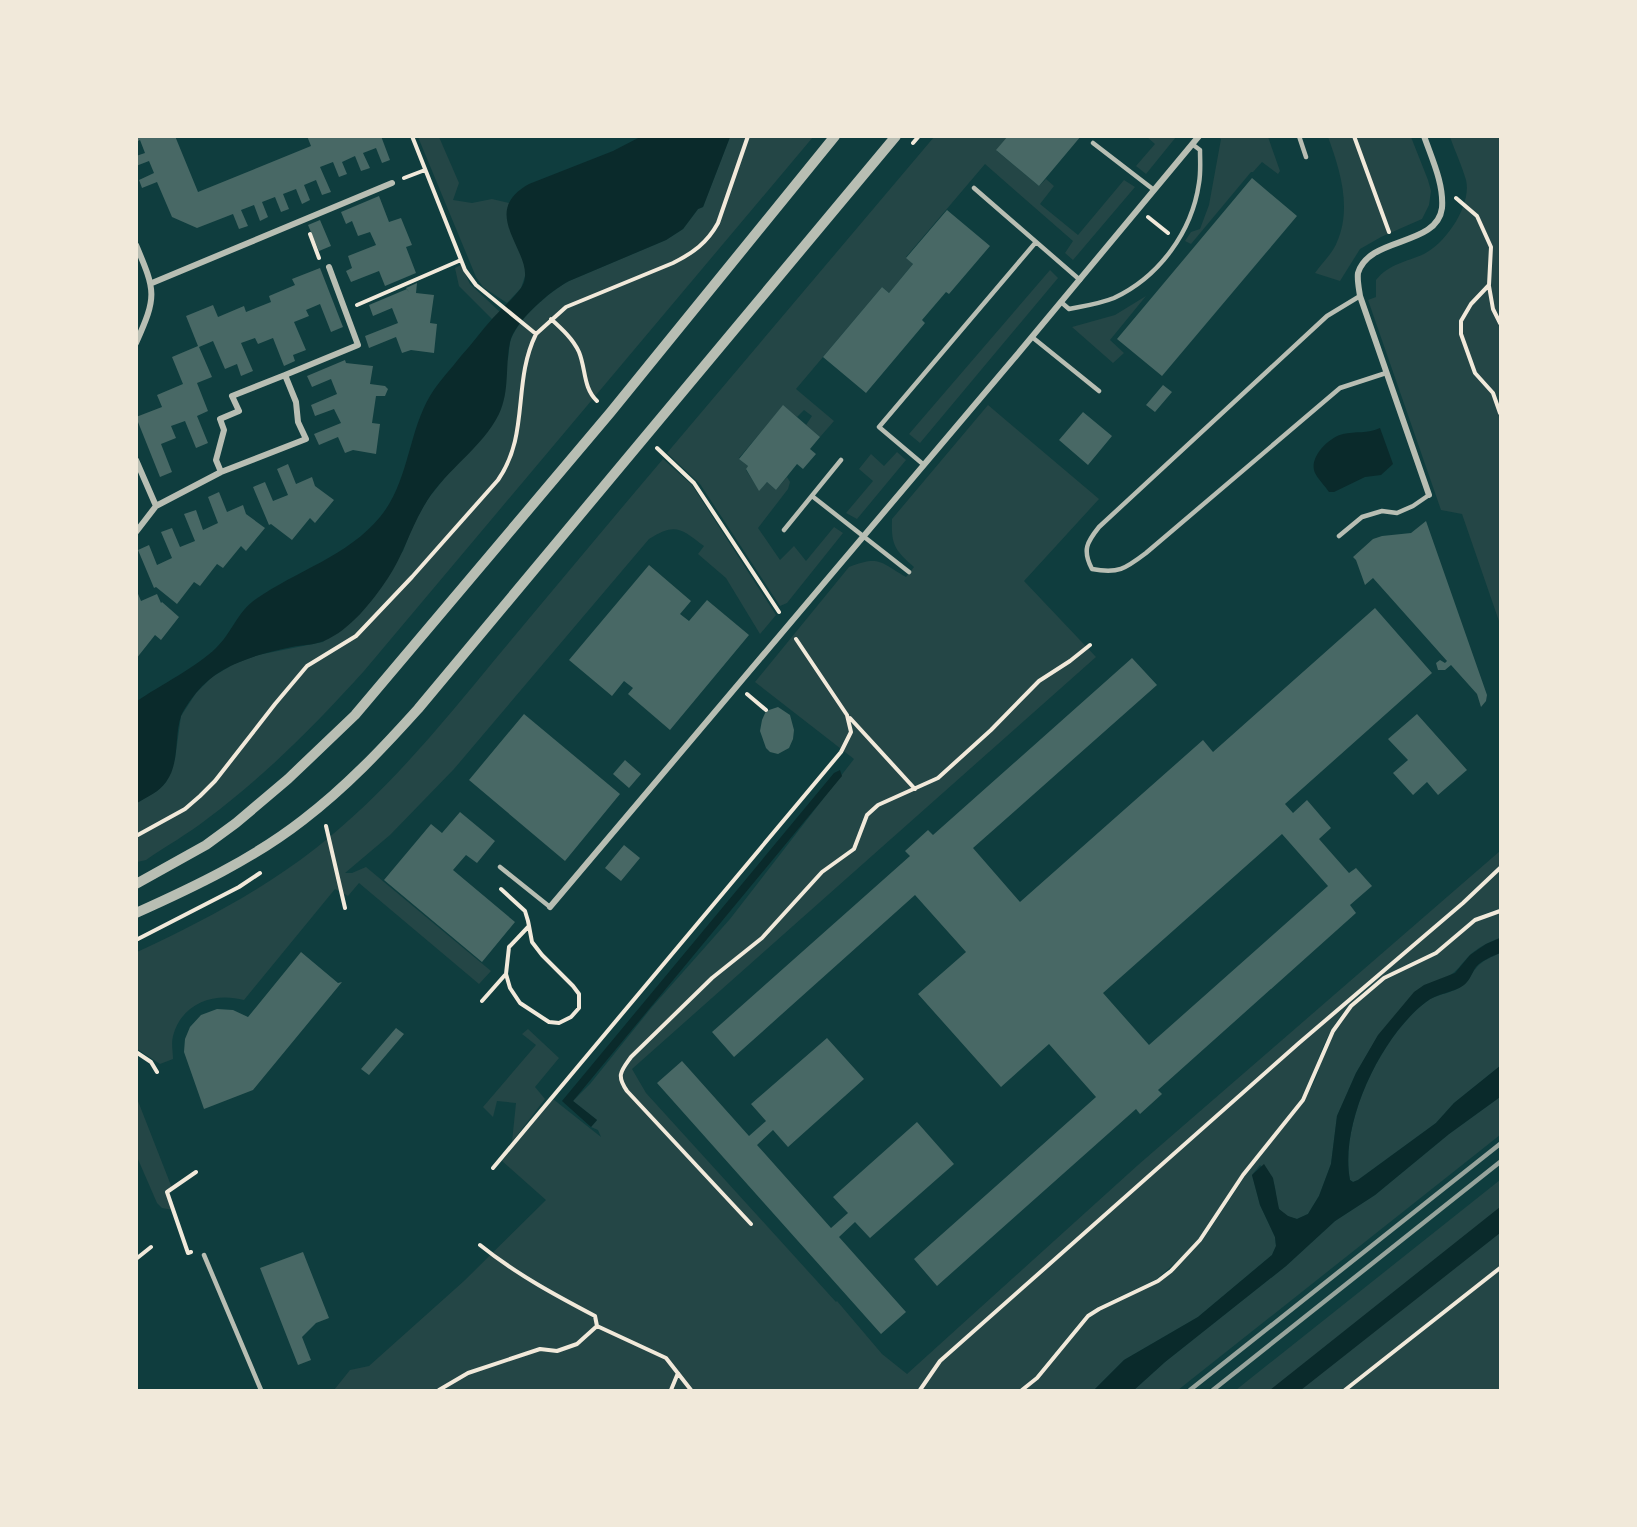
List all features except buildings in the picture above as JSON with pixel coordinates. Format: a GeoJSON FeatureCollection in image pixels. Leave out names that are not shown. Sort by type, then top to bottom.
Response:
{"type":"FeatureCollection","features":[{"type":"Feature","properties":{"kind":"street"},"geometry":{"type":"LineString","coordinates":[[136,884],[206,845],[236,823],[288,779],[355,715],[580,449],[835,136]]}},
{"type":"Feature","properties":{"kind":"street"},"geometry":{"type":"LineString","coordinates":[[136,913],[199,885],[269,843],[302,821],[343,787],[382,749],[418,709],[896,136]]}},
{"type":"Feature","properties":{"kind":"street"},"geometry":{"type":"LineString","coordinates":[[550,908],[1080,280],[1198,136]]}},
{"type":"Feature","properties":{"kind":"street"},"geometry":{"type":"LineString","coordinates":[[1424,136],[1440,184],[1442,210],[1434,225],[1421,234],[1394,244],[1365,259],[1358,275],[1360,296],[1429,495]]}},
{"type":"Feature","properties":{"kind":"street"},"geometry":{"type":"LineString","coordinates":[[152,283],[392,183]]}},
{"type":"Feature","properties":{"kind":"street"},"geometry":{"type":"LineString","coordinates":[[136,245],[152,283],[150,309],[136,343]]}},
{"type":"Feature","properties":{"kind":"street"},"geometry":{"type":"LineString","coordinates":[[221,472],[216,460],[224,430],[220,419],[239,411],[232,396],[358,345],[329,267]]}},
{"type":"Feature","properties":{"kind":"street"},"geometry":{"type":"LineString","coordinates":[[136,532],[156,506],[221,472],[306,439],[298,422],[296,402],[285,375]]}},
{"type":"Feature","properties":{"kind":"street"},"geometry":{"type":"LineString","coordinates":[[136,460],[156,506]]}},
{"type":"Feature","properties":{"kind":"lane"},"geometry":{"type":"LineString","coordinates":[[1299,136],[1306,157]]}},
{"type":"Feature","properties":{"kind":"lane"},"geometry":{"type":"LineString","coordinates":[[1094,143],[1154,190]]}},
{"type":"Feature","properties":{"kind":"lane"},"geometry":{"type":"LineString","coordinates":[[1061,302],[1069,309],[1113,298],[1134,287],[1157,267],[1178,242],[1190,219],[1199,182],[1200,150],[1192,144]]}},
{"type":"Feature","properties":{"kind":"lane"},"geometry":{"type":"LineString","coordinates":[[974,188],[1080,280]]}},
{"type":"Feature","properties":{"kind":"lane"},"geometry":{"type":"LineString","coordinates":[[924,465],[879,427],[1036,243]]}},
{"type":"Feature","properties":{"kind":"lane"},"geometry":{"type":"LineString","coordinates":[[1360,296],[1327,316],[1100,527],[1087,542],[1086,559],[1092,569],[1110,572],[1125,568],[1146,553],[1340,388],[1386,373]]}},
{"type":"Feature","properties":{"kind":"lane"},"geometry":{"type":"LineString","coordinates":[[1032,337],[1099,391]]}},
{"type":"Feature","properties":{"kind":"lane"},"geometry":{"type":"LineString","coordinates":[[783,530],[841,460]]}},
{"type":"Feature","properties":{"kind":"lane"},"geometry":{"type":"LineString","coordinates":[[1339,536],[1362,517],[1382,511],[1397,513],[1413,507],[1429,495]]}},
{"type":"Feature","properties":{"kind":"lane"},"geometry":{"type":"LineString","coordinates":[[812,496],[865,535],[909,572]]}},
{"type":"Feature","properties":{"kind":"lane"},"geometry":{"type":"LineString","coordinates":[[500,867],[550,908]]}},
{"type":"Feature","properties":{"kind":"lane"},"geometry":{"type":"LineString","coordinates":[[204,1255],[261,1390]]}},
{"type":"Feature","properties":{"kind":"path"},"geometry":{"type":"LineString","coordinates":[[412,136],[465,270],[476,285],[536,334]]}},
{"type":"Feature","properties":{"kind":"path"},"geometry":{"type":"LineString","coordinates":[[136,836],[185,809],[200,796],[215,781],[307,666],[356,636],[498,480],[515,447],[524,363],[536,334],[566,307],[673,263],[700,247],[718,223],[748,136]]}},
{"type":"Feature","properties":{"kind":"path"},"geometry":{"type":"LineString","coordinates":[[1354,136],[1394,244]]}},
{"type":"Feature","properties":{"kind":"path"},"geometry":{"type":"LineString","coordinates":[[392,183],[425,170]]}},
{"type":"Feature","properties":{"kind":"path"},"geometry":{"type":"LineString","coordinates":[[1440,184],[1476,216],[1491,247],[1489,285],[1493,309],[1500,323]]}},
{"type":"Feature","properties":{"kind":"path"},"geometry":{"type":"LineString","coordinates":[[1138,209],[1178,242]]}},
{"type":"Feature","properties":{"kind":"path"},"geometry":{"type":"LineString","coordinates":[[304,219],[324,269],[329,267]]}},
{"type":"Feature","properties":{"kind":"path"},"geometry":{"type":"LineString","coordinates":[[346,310],[461,260]]}},
{"type":"Feature","properties":{"kind":"path"},"geometry":{"type":"LineString","coordinates":[[1489,285],[1471,304],[1461,321],[1461,334],[1475,373],[1493,393],[1500,413]]}},
{"type":"Feature","properties":{"kind":"path"},"geometry":{"type":"LineString","coordinates":[[751,1224],[627,1091],[621,1082],[621,1070],[631,1057],[712,978],[762,938],[822,872],[854,849],[867,815],[878,805],[938,778],[991,730],[1039,681],[1090,645]]}},
{"type":"Feature","properties":{"kind":"path"},"geometry":{"type":"LineString","coordinates":[[738,686],[766,710]]}},
{"type":"Feature","properties":{"kind":"path"},"geometry":{"type":"LineString","coordinates":[[847,715],[915,789]]}},
{"type":"Feature","properties":{"kind":"path"},"geometry":{"type":"LineString","coordinates":[[326,826],[345,908]]}},
{"type":"Feature","properties":{"kind":"path"},"geometry":{"type":"LineString","coordinates":[[920,1390],[940,1360],[1131,1190],[1463,903],[1500,868]]}},
{"type":"Feature","properties":{"kind":"path"},"geometry":{"type":"LineString","coordinates":[[498,886],[525,911],[529,926],[532,942],[579,994],[579,1008],[571,1017],[559,1023],[549,1022],[520,1003],[510,988],[506,974],[509,947],[529,926]]}},
{"type":"Feature","properties":{"kind":"path"},"geometry":{"type":"LineString","coordinates":[[1022,1390],[1037,1378],[1088,1316],[1158,1281],[1171,1271],[1200,1239],[1243,1175],[1303,1100],[1333,1031],[1351,1006],[1384,978],[1436,953],[1475,920],[1500,911]]}},
{"type":"Feature","properties":{"kind":"path"},"geometry":{"type":"LineString","coordinates":[[482,1001],[506,974]]}},
{"type":"Feature","properties":{"kind":"path"},"geometry":{"type":"LineString","coordinates":[[136,1052],[151,1062],[157,1072]]}},
{"type":"Feature","properties":{"kind":"path"},"geometry":{"type":"LineString","coordinates":[[196,1172],[167,1192],[188,1253],[201,1248],[204,1255]]}},
{"type":"Feature","properties":{"kind":"path"},"geometry":{"type":"LineString","coordinates":[[480,1245],[508,1267],[543,1286],[564,1302],[595,1317],[597,1326]]}},
{"type":"Feature","properties":{"kind":"path"},"geometry":{"type":"LineString","coordinates":[[136,1259],[151,1247]]}},
{"type":"Feature","properties":{"kind":"path"},"geometry":{"type":"LineString","coordinates":[[1345,1390],[1500,1268]]}},
{"type":"Feature","properties":{"kind":"path"},"geometry":{"type":"LineString","coordinates":[[597,1326],[666,1358],[691,1390]]}},
{"type":"Feature","properties":{"kind":"path"},"geometry":{"type":"LineString","coordinates":[[439,1390],[468,1373],[540,1349],[557,1351],[577,1344],[597,1326]]}},
{"type":"Feature","properties":{"kind":"path"},"geometry":{"type":"LineString","coordinates":[[671,1390],[678,1373]]}},
{"type":"Feature","properties":{"kind":"shaded area"},"geometry":{"type":"Polygon","coordinates":[[[418,137],[439,137],[459,183],[453,200],[472,203],[492,199],[509,203],[509,225],[526,273],[521,288],[507,303],[483,287],[476,277],[418,137]]]}},
{"type":"Feature","properties":{"kind":"shaded area"},"geometry":{"type":"Polygon","coordinates":[[[640,137],[730,137],[703,207],[698,209],[683,229],[666,240],[569,281],[543,299],[526,316],[510,342],[505,396],[499,414],[474,448],[435,489],[416,520],[394,569],[375,596],[351,623],[334,636],[324,641],[253,657],[228,668],[205,683],[181,716],[170,775],[160,789],[137,803],[137,701],[208,655],[222,642],[249,604],[353,542],[367,531],[390,503],[430,396],[485,327],[521,288],[525,276],[523,263],[507,222],[507,209],[513,196],[529,184],[613,151],[640,137]]]}},
{"type":"Feature","properties":{"kind":"shaded area"},"geometry":{"type":"Polygon","coordinates":[[[730,137],[813,137],[346,691],[309,730],[249,785],[185,835],[146,860],[137,862],[137,803],[157,791],[166,782],[175,759],[181,716],[196,693],[212,677],[234,664],[258,655],[323,642],[403,551],[413,525],[427,500],[443,480],[508,359],[509,346],[515,331],[528,314],[569,281],[666,240],[683,229],[698,209],[703,207],[730,137]]]}},
{"type":"Feature","properties":{"kind":"shaded area"},"geometry":{"type":"Polygon","coordinates":[[[934,137],[1008,137],[997,151],[1039,186],[1046,179],[1054,186],[1040,204],[1078,235],[1124,180],[1135,187],[1073,260],[1065,253],[1073,241],[985,164],[906,257],[913,264],[889,293],[882,287],[796,389],[834,421],[820,437],[806,425],[812,416],[804,410],[797,417],[783,406],[739,458],[748,466],[746,470],[759,490],[767,482],[776,490],[787,477],[790,482],[788,489],[758,528],[780,560],[794,546],[806,561],[834,527],[843,533],[787,603],[780,606],[700,484],[667,453],[934,137]]]}},
{"type":"Feature","properties":{"kind":"shaded area"},"geometry":{"type":"Polygon","coordinates":[[[1147,137],[1176,137],[1146,174],[1136,166],[1155,144],[1147,137]]]}},
{"type":"Feature","properties":{"kind":"shaded area"},"geometry":{"type":"Polygon","coordinates":[[[1218,137],[1268,137],[1280,171],[1278,174],[1262,162],[1191,244],[1185,241],[1191,232],[1200,229],[1209,205],[1221,139],[1218,137]]]}},
{"type":"Feature","properties":{"kind":"shaded area"},"geometry":{"type":"Polygon","coordinates":[[[1328,137],[1411,137],[1431,191],[1429,205],[1422,219],[1360,249],[1340,281],[1315,273],[1335,246],[1344,216],[1343,189],[1328,137]]]}},
{"type":"Feature","properties":{"kind":"shaded area"},"geometry":{"type":"Polygon","coordinates":[[[1450,137],[1500,137],[1500,624],[1462,514],[1441,510],[1368,300],[1376,297],[1376,280],[1381,275],[1392,267],[1432,249],[1456,222],[1467,190],[1463,169],[1450,137]]]}},
{"type":"Feature","properties":{"kind":"shaded area"},"geometry":{"type":"Polygon","coordinates":[[[461,265],[470,284],[500,312],[492,319],[459,286],[455,268],[461,265]]]}},
{"type":"Feature","properties":{"kind":"shaded area"},"geometry":{"type":"Polygon","coordinates":[[[1050,270],[1058,278],[920,443],[909,434],[1050,270]]]}},
{"type":"Feature","properties":{"kind":"shaded area"},"geometry":{"type":"Polygon","coordinates":[[[1146,296],[1110,340],[1124,353],[1113,363],[1072,327],[1115,315],[1146,296]]]}},
{"type":"Feature","properties":{"kind":"shaded area"},"geometry":{"type":"Polygon","coordinates":[[[988,405],[1099,499],[1024,581],[1096,657],[632,1069],[646,1093],[837,1301],[882,1354],[907,1374],[1138,1165],[1500,851],[1500,909],[1488,912],[1471,922],[1444,945],[1381,979],[1353,1002],[1337,1021],[1327,1039],[1301,1099],[1242,1174],[1199,1238],[1157,1279],[1086,1315],[1035,1377],[1020,1390],[334,1390],[350,1370],[369,1366],[464,1281],[546,1200],[502,1161],[553,1099],[601,1137],[598,1130],[591,1127],[597,1120],[573,1101],[730,919],[854,759],[755,682],[849,567],[874,561],[885,564],[906,577],[914,567],[902,556],[896,546],[892,535],[892,519],[988,405]]]}},
{"type":"Feature","properties":{"kind":"shaded area"},"geometry":{"type":"Polygon","coordinates":[[[1380,428],[1393,464],[1381,475],[1365,477],[1334,492],[1329,492],[1315,473],[1314,461],[1321,449],[1337,436],[1380,428]]]}},
{"type":"Feature","properties":{"kind":"shaded area"},"geometry":{"type":"Polygon","coordinates":[[[897,452],[906,460],[857,519],[846,513],[873,481],[859,469],[871,454],[884,466],[897,452]]]}},
{"type":"Feature","properties":{"kind":"shaded area"},"geometry":{"type":"Polygon","coordinates":[[[663,459],[692,485],[776,615],[760,634],[726,578],[698,554],[704,546],[690,535],[672,529],[649,539],[454,769],[390,835],[345,873],[352,873],[366,867],[491,971],[479,984],[359,883],[348,896],[335,889],[244,1000],[222,997],[211,999],[201,1002],[184,1015],[177,1024],[173,1036],[173,1059],[160,1064],[137,1049],[137,952],[206,918],[274,878],[316,848],[366,805],[434,733],[663,459]]]}},
{"type":"Feature","properties":{"kind":"shaded area"},"geometry":{"type":"Polygon","coordinates":[[[840,770],[842,776],[573,1101],[597,1120],[591,1127],[562,1101],[834,773],[840,770]]]}},
{"type":"Feature","properties":{"kind":"shaded area"},"geometry":{"type":"Polygon","coordinates":[[[1500,913],[1500,938],[1472,953],[1454,973],[1378,1036],[1356,1073],[1337,1116],[1331,1164],[1319,1196],[1308,1214],[1297,1219],[1283,1213],[1279,1209],[1275,1188],[1269,1175],[1260,1165],[1252,1175],[1260,1205],[1275,1237],[1276,1246],[1272,1255],[1198,1317],[1124,1360],[1094,1390],[1025,1390],[1038,1379],[1089,1318],[1099,1310],[1159,1282],[1202,1241],[1245,1176],[1304,1101],[1316,1078],[1325,1050],[1352,1007],[1385,980],[1437,954],[1476,921],[1500,913]]]}},
{"type":"Feature","properties":{"kind":"shaded area"},"geometry":{"type":"Polygon","coordinates":[[[1500,938],[1500,953],[1479,964],[1464,985],[1426,1002],[1409,1017],[1379,1058],[1357,1108],[1351,1133],[1348,1158],[1350,1180],[1353,1182],[1358,1180],[1436,1123],[1454,1103],[1500,1066],[1500,1097],[1449,1134],[1375,1195],[1335,1221],[1286,1266],[1165,1362],[1134,1390],[1094,1390],[1124,1360],[1198,1317],[1272,1255],[1276,1246],[1275,1237],[1260,1205],[1252,1175],[1264,1164],[1273,1178],[1279,1209],[1297,1219],[1308,1214],[1319,1196],[1331,1164],[1337,1116],[1356,1073],[1378,1035],[1414,992],[1424,985],[1455,973],[1470,955],[1500,938]]]}},
{"type":"Feature","properties":{"kind":"shaded area"},"geometry":{"type":"Polygon","coordinates":[[[1500,953],[1500,1066],[1454,1103],[1436,1123],[1353,1182],[1350,1180],[1348,1158],[1351,1133],[1357,1108],[1379,1058],[1409,1017],[1426,1002],[1459,988],[1479,965],[1500,953]]]}},
{"type":"Feature","properties":{"kind":"shaded area"},"geometry":{"type":"Polygon","coordinates":[[[528,1029],[559,1058],[535,1087],[545,1099],[512,1142],[516,1103],[497,1101],[493,1117],[483,1107],[536,1045],[522,1034],[528,1029]]]}},
{"type":"Feature","properties":{"kind":"shaded area"},"geometry":{"type":"Polygon","coordinates":[[[136,1096],[172,1188],[165,1190],[173,1210],[162,1208],[157,1203],[137,1157],[136,1096]]]}},
{"type":"Feature","properties":{"kind":"shaded area"},"geometry":{"type":"Polygon","coordinates":[[[1500,1097],[1500,1135],[1178,1390],[1134,1390],[1165,1362],[1286,1266],[1335,1221],[1375,1195],[1449,1134],[1500,1097]]]}},
{"type":"Feature","properties":{"kind":"shaded area"},"geometry":{"type":"Polygon","coordinates":[[[1500,1180],[1500,1390],[1236,1390],[1500,1180]]]}},
{"type":"Feature","properties":{"kind":"shaded area"},"geometry":{"type":"Polygon","coordinates":[[[1500,1207],[1500,1233],[1301,1390],[1270,1390],[1500,1207]]]}},
{"type":"Feature","properties":{"kind":"railway"},"geometry":{"type":"LineString","coordinates":[[1190,1390],[1500,1144]]}},
{"type":"Feature","properties":{"kind":"railway"},"geometry":{"type":"LineString","coordinates":[[1213,1390],[1500,1162]]}}]}
